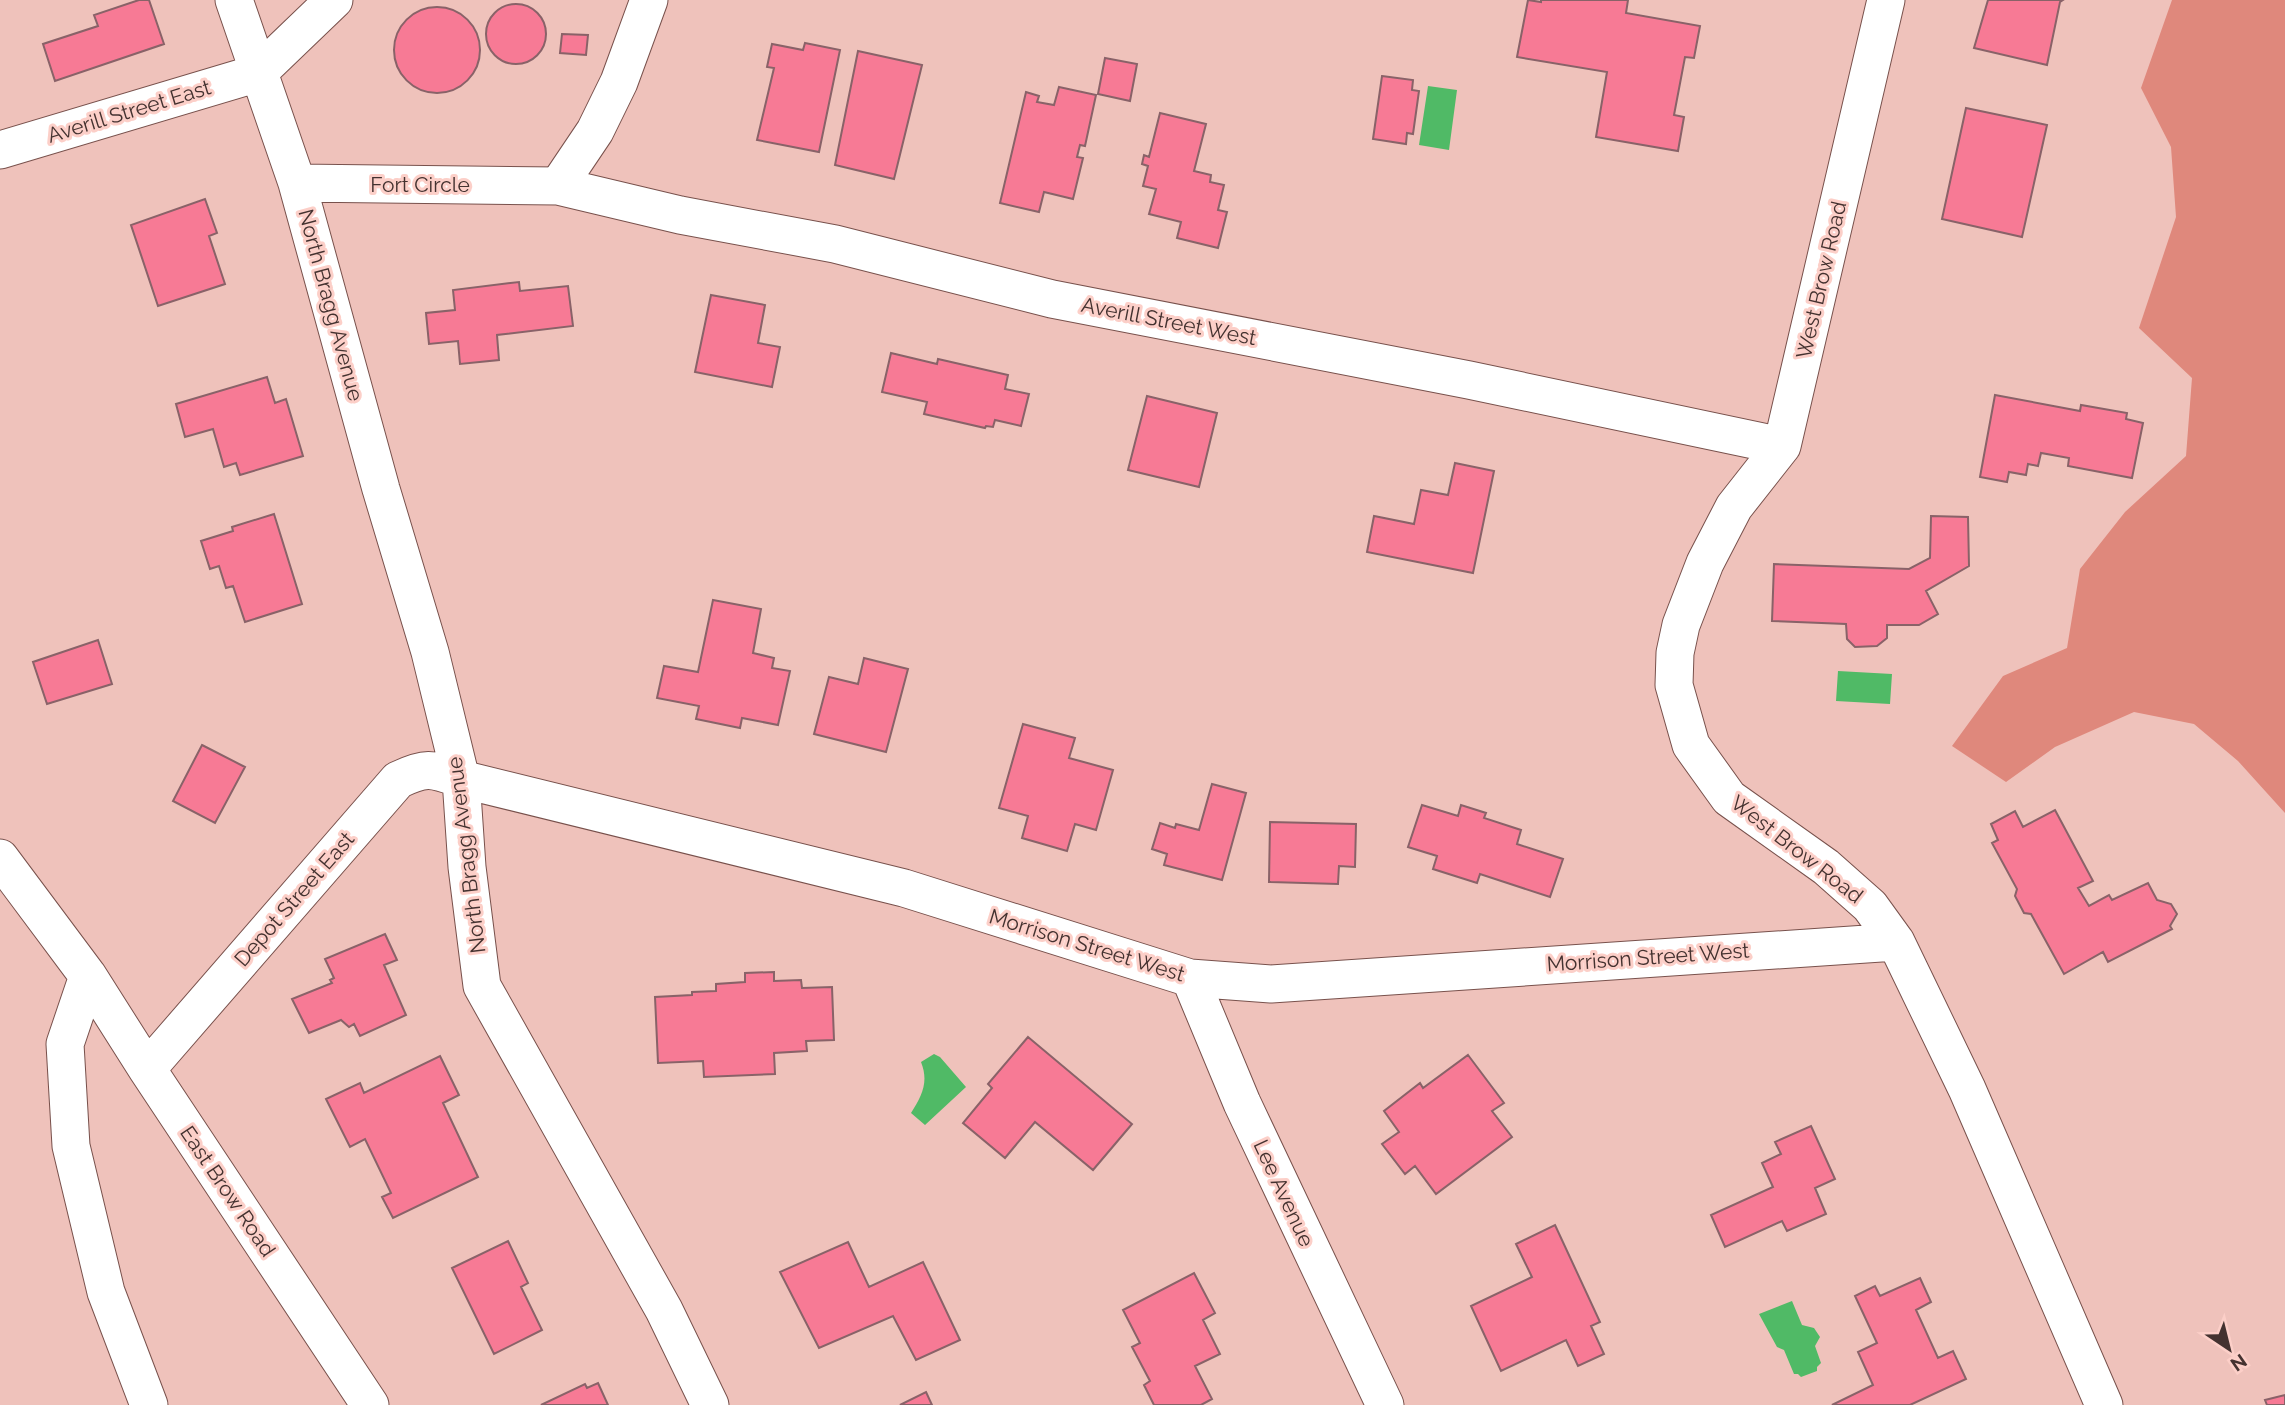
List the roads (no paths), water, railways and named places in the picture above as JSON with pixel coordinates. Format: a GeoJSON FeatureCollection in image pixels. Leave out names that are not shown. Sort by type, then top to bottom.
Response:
{"type":"FeatureCollection","features":[{"type":"Feature","properties":{"kind":"street"},"geometry":{"type":"LineString","coordinates":[[234,0],[297,183]]}},
{"type":"Feature","properties":{"kind":"street"},"geometry":{"type":"LineString","coordinates":[[258,73],[334,0]]}},
{"type":"Feature","properties":{"kind":"street"},"geometry":{"type":"LineString","coordinates":[[558,186],[595,131],[619,82],[649,0]]}},
{"type":"Feature","properties":{"kind":"street","name":"West Brow Road"},"geometry":{"type":"LineString","coordinates":[[1886,0],[1782,446],[1734,507],[1705,563],[1681,625],[1675,653],[1674,685],[1691,745],[1729,798],[1826,867],[1870,906],[1896,942],[1966,1089],[2104,1405]]}},
{"type":"Feature","properties":{"kind":"street","name":"Averill Street East"},"geometry":{"type":"LineString","coordinates":[[0,150],[258,73]]}},
{"type":"Feature","properties":{"kind":"street","name":"Fort Circle"},"geometry":{"type":"LineString","coordinates":[[297,183],[558,186]]}},
{"type":"Feature","properties":{"kind":"street","name":"North Bragg Avenue"},"geometry":{"type":"LineString","coordinates":[[297,183],[430,652],[461,779],[467,867],[482,986],[664,1310],[710,1405]]}},
{"type":"Feature","properties":{"kind":"street","name":"Averill Street West"},"geometry":{"type":"LineString","coordinates":[[558,186],[680,215],[835,244],[1052,299],[1469,380],[1782,446]]}},
{"type":"Feature","properties":{"kind":"street","name":"Depot Street East"},"geometry":{"type":"LineString","coordinates":[[147,1069],[398,780],[415,772],[432,769],[461,779]]}},
{"type":"Feature","properties":{"kind":"street","name":"Morrison Street West"},"geometry":{"type":"LineString","coordinates":[[461,779],[904,888],[1190,978],[1271,984],[1896,942]]}},
{"type":"Feature","properties":{"kind":"street","name":"East Brow Road"},"geometry":{"type":"LineString","coordinates":[[0,858],[88,976],[370,1405]]}},
{"type":"Feature","properties":{"kind":"street"},"geometry":{"type":"LineString","coordinates":[[88,976],[65,1044],[71,1146],[106,1293],[149,1405]]}},
{"type":"Feature","properties":{"kind":"street","name":"Lee Avenue"},"geometry":{"type":"LineString","coordinates":[[1190,978],[1242,1103],[1385,1405]]}}]}
